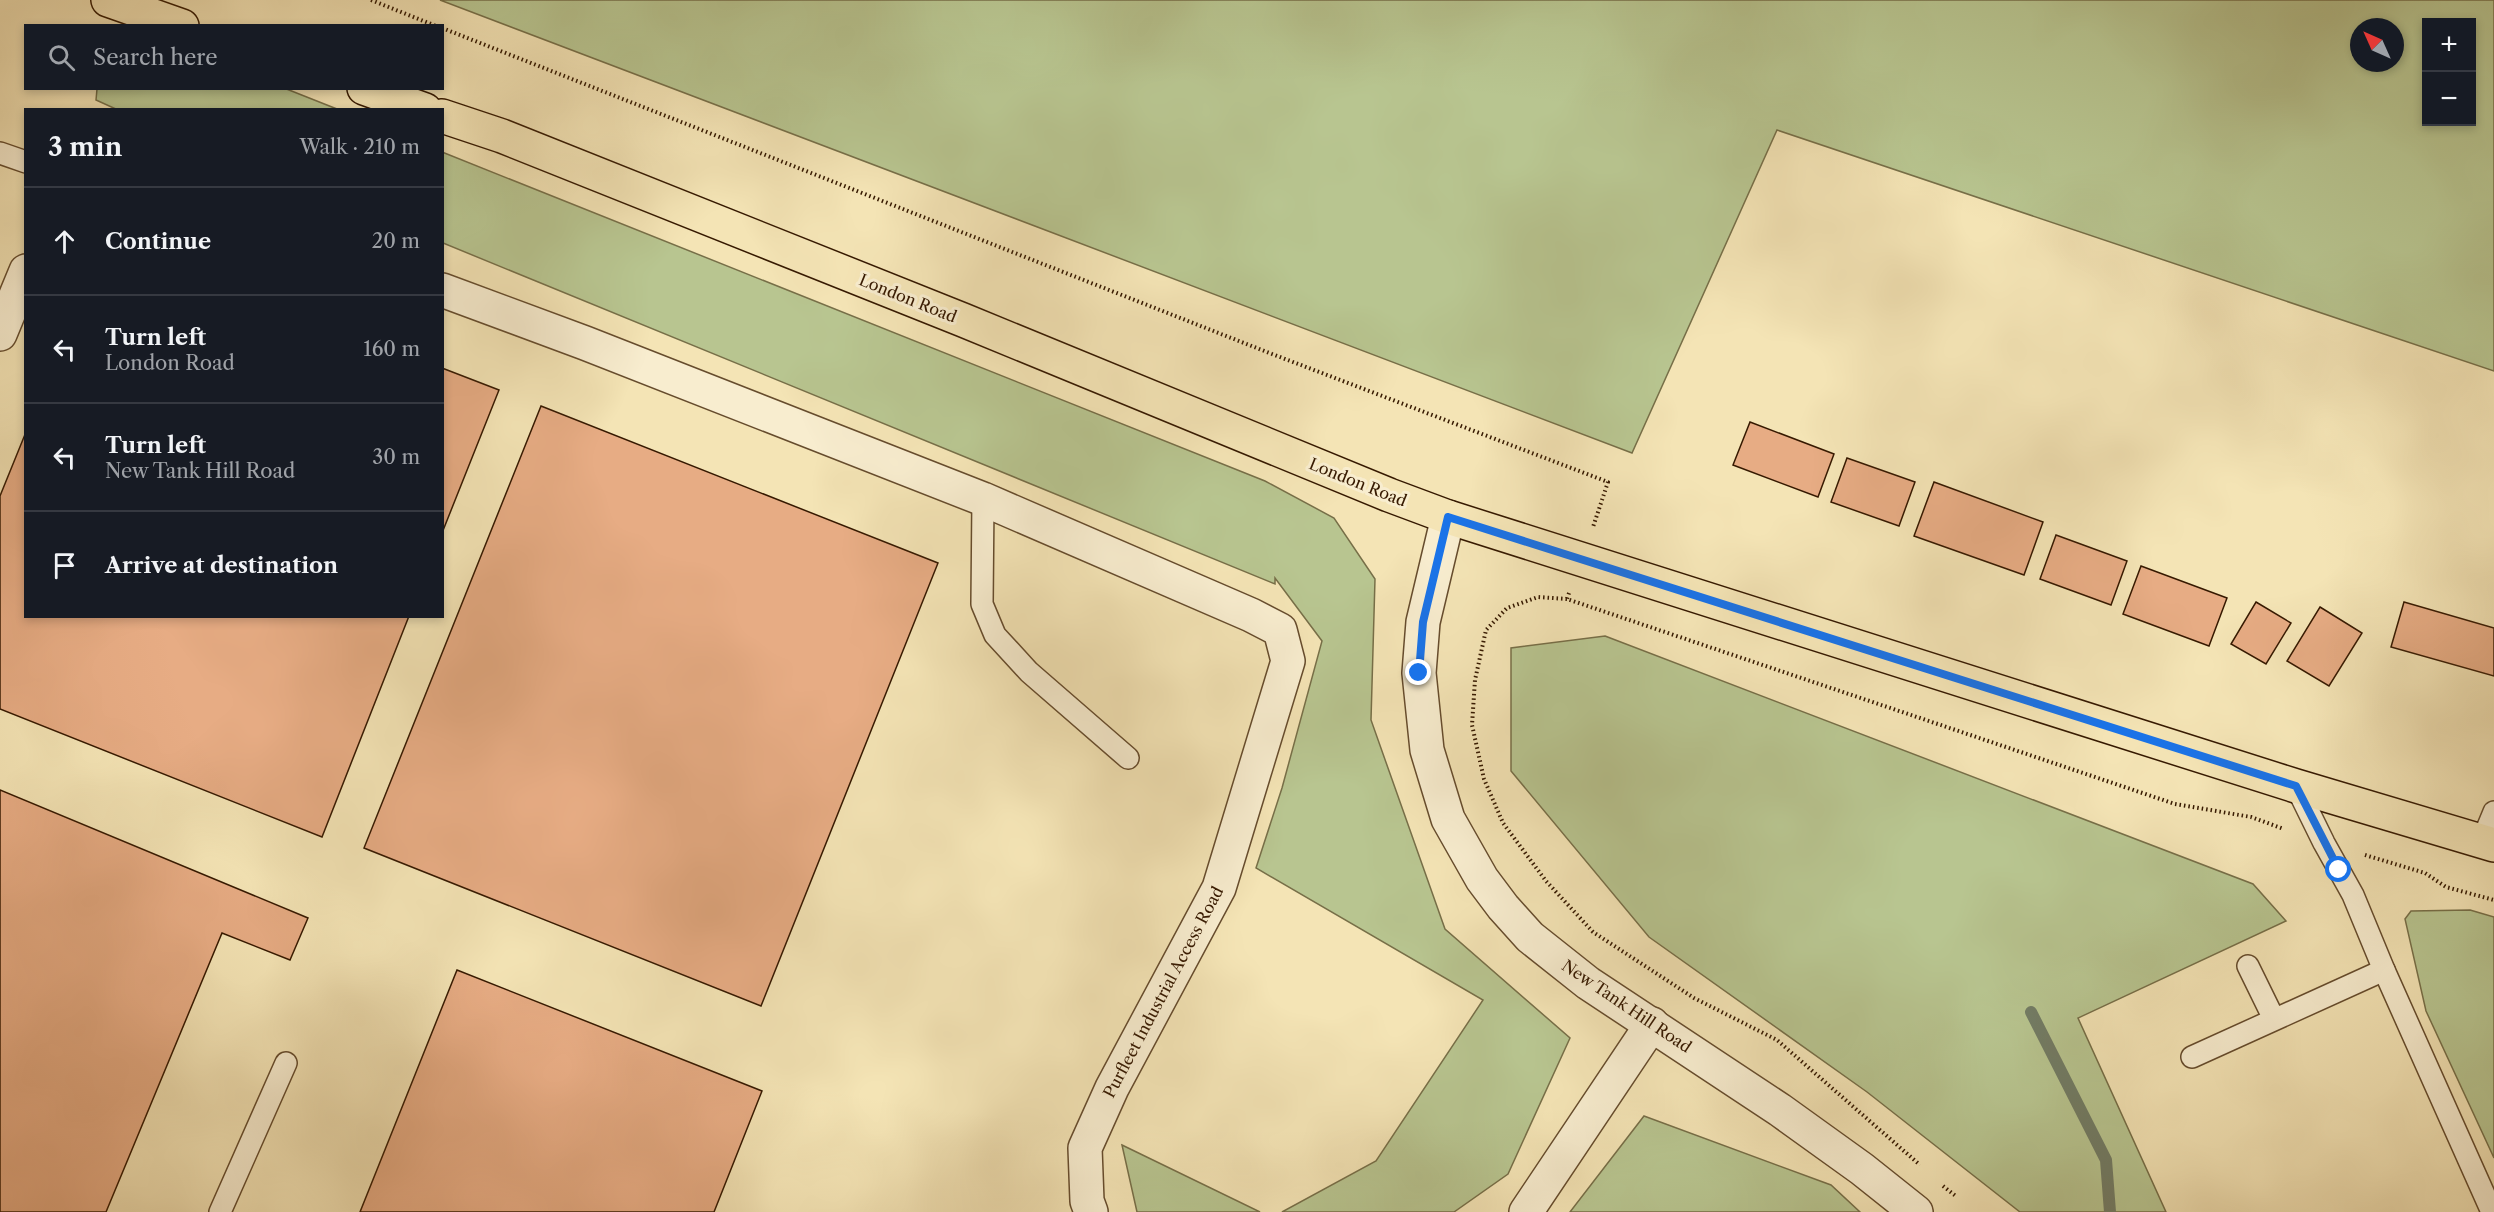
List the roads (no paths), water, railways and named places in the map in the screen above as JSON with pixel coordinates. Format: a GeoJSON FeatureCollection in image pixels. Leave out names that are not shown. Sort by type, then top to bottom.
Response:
{"type":"FeatureCollection","features":[{"type":"Feature","properties":{"kind":"main road"},"geometry":{"type":"LineString","coordinates":[[108,0],[176,24]]}},
{"type":"Feature","properties":{"kind":"main road"},"geometry":{"type":"LineString","coordinates":[[370,90],[419,108]]}},
{"type":"Feature","properties":{"kind":"main road","name":"London Road"},"geometry":{"type":"LineString","coordinates":[[444,117],[502,136],[1448,517],[2296,786],[2490,833]]}},
{"type":"Feature","properties":{"kind":"street"},"geometry":{"type":"LineString","coordinates":[[0,334],[24,276]]}},
{"type":"Feature","properties":{"kind":"street","name":"Purfleet Industrial Access Road"},"geometry":{"type":"LineString","coordinates":[[444,291],[585,343],[983,500],[1251,615],[1280,630],[1288,661],[1220,888],[1112,1088],[1085,1148],[1087,1201],[1091,1212]]}},
{"type":"Feature","properties":{"kind":"street","name":"New Tank Hill Road"},"geometry":{"type":"LineString","coordinates":[[1448,517],[1423,622],[1419,673],[1427,750],[1448,819],[1482,879],[1530,937],[1587,983],[1652,1024],[1844,1156],[1916,1212]]}},
{"type":"Feature","properties":{"kind":"street"},"geometry":{"type":"LineString","coordinates":[[1526,1212],[1652,1024]]}},
{"type":"Feature","properties":{"kind":"lane"},"geometry":{"type":"LineString","coordinates":[[0,153],[24,161]]}},
{"type":"Feature","properties":{"kind":"lane"},"geometry":{"type":"LineString","coordinates":[[983,500],[982,604],[995,635],[1029,672],[1128,758]]}},
{"type":"Feature","properties":{"kind":"lane"},"geometry":{"type":"LineString","coordinates":[[2296,786],[2353,895],[2492,1212]]}},
{"type":"Feature","properties":{"kind":"lane"},"geometry":{"type":"LineString","coordinates":[[2248,966],[2274,1019]]}},
{"type":"Feature","properties":{"kind":"lane"},"geometry":{"type":"LineString","coordinates":[[2192,1057],[2384,970]]}},
{"type":"Feature","properties":{"kind":"lane"},"geometry":{"type":"LineString","coordinates":[[220,1212],[286,1063]]}},
{"type":"Feature","properties":{"kind":"waterway"},"geometry":{"type":"LineString","coordinates":[[2031,1012],[2106,1160],[2110,1212]]}}]}
